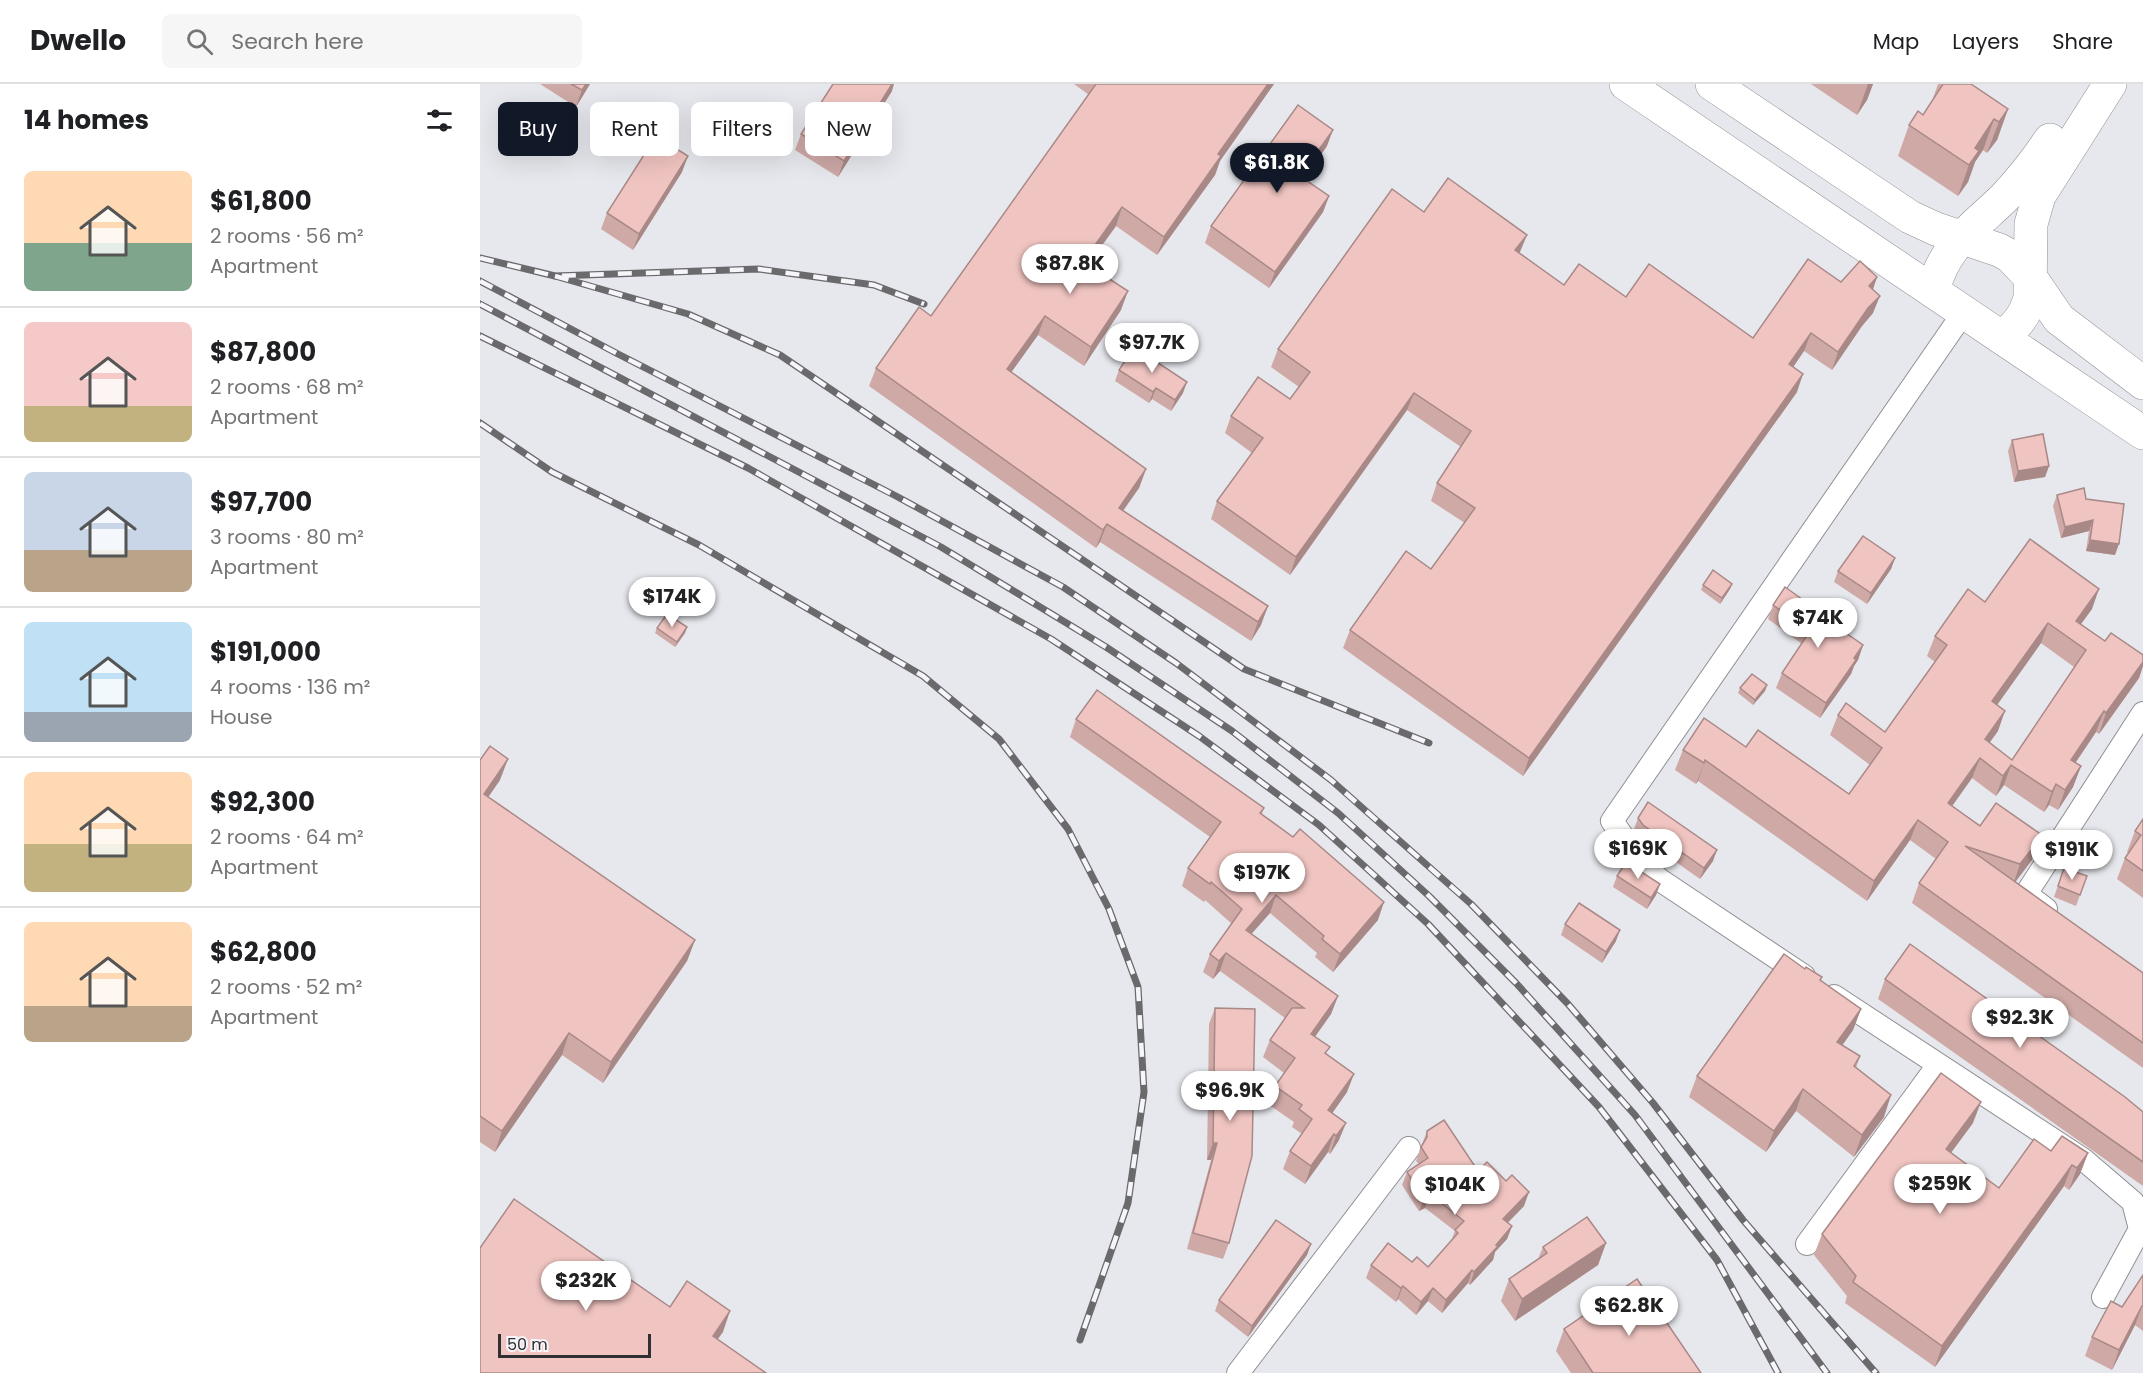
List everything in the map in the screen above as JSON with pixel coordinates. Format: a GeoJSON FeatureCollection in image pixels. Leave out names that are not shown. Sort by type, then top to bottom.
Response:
{"type":"FeatureCollection","features":[{"type":"Feature","properties":{"kind":"main road"},"geometry":{"type":"LineString","coordinates":[[1626,84],[2143,433]]}},
{"type":"Feature","properties":{"kind":"main road"},"geometry":{"type":"LineString","coordinates":[[1712,84],[1910,217],[2010,256],[2031,278],[2052,309],[2076,333],[2143,383]]}},
{"type":"Feature","properties":{"kind":"main road"},"geometry":{"type":"LineString","coordinates":[[1933,291],[1946,256],[2025,175],[2088,84]]}},
{"type":"Feature","properties":{"kind":"main road"},"geometry":{"type":"LineString","coordinates":[[2001,337],[2017,325],[2027,308],[2032,288],[2031,224],[2039,196],[2110,84]]}},
{"type":"Feature","properties":{"kind":"main road"},"geometry":{"type":"LineString","coordinates":[[2049,369],[2076,333]]}},
{"type":"Feature","properties":{"kind":"street"},"geometry":{"type":"LineString","coordinates":[[1964,312],[1612,821],[1642,864],[1660,880],[2084,1160],[2133,1202],[2140,1228],[2103,1297]]}},
{"type":"Feature","properties":{"kind":"street"},"geometry":{"type":"LineString","coordinates":[[2065,921],[2025,894],[2143,713]]}},
{"type":"Feature","properties":{"kind":"street"},"geometry":{"type":"LineString","coordinates":[[1807,1244],[1938,1065]]}},
{"type":"Feature","properties":{"kind":"street"},"geometry":{"type":"LineString","coordinates":[[1238,1373],[1409,1148]]}},
{"type":"Feature","properties":{"kind":"building"},"geometry":{"type":"Polygon","coordinates":[[[571,84],[586,84],[582,90],[571,84]]]}},
{"type":"Feature","properties":{"kind":"building"},"geometry":{"type":"Polygon","coordinates":[[[833,84],[892,84],[881,102],[821,102],[833,84]]]}},
{"type":"Feature","properties":{"kind":"building"},"geometry":{"type":"Polygon","coordinates":[[[1096,84],[1268,84],[1218,154],[1221,156],[1164,237],[1122,207],[1083,262],[1128,291],[1091,347],[1045,316],[1007,369],[1146,469],[1119,508],[1268,606],[1258,622],[1107,524],[1103,530],[876,368],[919,307],[931,316],[1096,84]]]}},
{"type":"Feature","properties":{"kind":"building"},"geometry":{"type":"Polygon","coordinates":[[[1943,84],[1971,84],[2008,109],[1999,122],[1994,119],[1975,148],[1979,151],[1969,165],[1909,125],[1918,111],[1923,115],[1943,84]]]}},
{"type":"Feature","properties":{"kind":"building"},"geometry":{"type":"Polygon","coordinates":[[[1298,105],[1333,130],[1300,176],[1329,196],[1275,272],[1211,226],[1298,105]]]}},
{"type":"Feature","properties":{"kind":"building"},"geometry":{"type":"Polygon","coordinates":[[[679,150],[688,156],[639,234],[607,213],[643,156],[679,156],[679,150]]]}},
{"type":"Feature","properties":{"kind":"building"},"geometry":{"type":"Polygon","coordinates":[[[836,156],[847,156],[844,161],[836,156]]]}},
{"type":"Feature","properties":{"kind":"building"},"geometry":{"type":"Polygon","coordinates":[[[1448,178],[1527,235],[1515,250],[1564,285],[1579,264],[1626,297],[1649,264],[1753,338],[1808,259],[1841,282],[1860,261],[1877,277],[1869,286],[1880,296],[1868,308],[1838,352],[1811,333],[1789,364],[1803,374],[1529,758],[1350,630],[1406,551],[1431,569],[1475,508],[1437,483],[1471,431],[1414,393],[1296,557],[1217,501],[1263,438],[1231,416],[1258,377],[1290,399],[1310,372],[1278,349],[1392,189],[1424,212],[1448,178]]]}},
{"type":"Feature","properties":{"kind":"building"},"geometry":{"type":"Polygon","coordinates":[[[1134,347],[1187,382],[1175,400],[1156,388],[1153,392],[1119,370],[1134,347]]]}},
{"type":"Feature","properties":{"kind":"building"},"geometry":{"type":"Polygon","coordinates":[[[2043,434],[2049,466],[2018,471],[2012,440],[2043,434]]]}},
{"type":"Feature","properties":{"kind":"building"},"geometry":{"type":"Polygon","coordinates":[[[2084,488],[2086,499],[2124,504],[2119,544],[2090,540],[2093,520],[2065,527],[2057,495],[2084,488]]]}},
{"type":"Feature","properties":{"kind":"building"},"geometry":{"type":"Polygon","coordinates":[[[1863,536],[1895,558],[1871,593],[1838,571],[1863,536]]]}},
{"type":"Feature","properties":{"kind":"building"},"geometry":{"type":"Polygon","coordinates":[[[2030,539],[2099,589],[2076,621],[2105,641],[2111,633],[2143,655],[2143,662],[2106,713],[2104,711],[2071,760],[2081,766],[2065,790],[2056,784],[2052,792],[2011,765],[2003,776],[1980,758],[1948,803],[1980,826],[1996,803],[2039,833],[2039,840],[2020,864],[1965,846],[2143,973],[2143,1043],[1919,883],[1948,842],[1918,820],[1874,881],[1705,760],[1704,763],[1683,750],[1704,718],[1746,747],[1758,730],[1849,794],[1882,748],[1838,715],[1846,703],[1885,732],[1947,645],[1935,636],[1968,589],[1985,602],[2030,539]],[[2048,623],[1992,701],[2005,711],[1985,739],[2012,760],[2086,650],[2048,623]]]}},
{"type":"Feature","properties":{"kind":"building"},"geometry":{"type":"Polygon","coordinates":[[[1713,570],[1732,584],[1722,598],[1703,585],[1713,570]]]}},
{"type":"Feature","properties":{"kind":"building"},"geometry":{"type":"Polygon","coordinates":[[[1785,587],[1809,604],[1807,606],[1863,645],[1854,658],[1856,660],[1826,703],[1782,673],[1810,631],[1773,605],[1785,587]]]}},
{"type":"Feature","properties":{"kind":"building"},"geometry":{"type":"Polygon","coordinates":[[[667,614],[687,627],[677,642],[657,628],[667,614]]]}},
{"type":"Feature","properties":{"kind":"building"},"geometry":{"type":"Polygon","coordinates":[[[1752,674],[1767,685],[1755,700],[1740,688],[1752,674]]]}},
{"type":"Feature","properties":{"kind":"building"},"geometry":{"type":"Polygon","coordinates":[[[1097,690],[1264,808],[1260,813],[1293,837],[1300,829],[1384,902],[1340,954],[1322,939],[1324,936],[1276,895],[1246,930],[1338,996],[1311,1034],[1330,1047],[1325,1053],[1354,1074],[1328,1110],[1346,1123],[1336,1136],[1334,1134],[1311,1166],[1290,1151],[1312,1119],[1299,1109],[1302,1105],[1275,1086],[1295,1058],[1270,1040],[1292,1008],[1304,1008],[1226,953],[1219,961],[1210,954],[1242,909],[1211,882],[1210,884],[1188,868],[1221,822],[1076,719],[1097,690]]]}},
{"type":"Feature","properties":{"kind":"building"},"geometry":{"type":"Polygon","coordinates":[[[490,746],[508,759],[484,794],[695,940],[611,1062],[569,1033],[502,1131],[480,1116],[480,760],[490,746]]]}},
{"type":"Feature","properties":{"kind":"building"},"geometry":{"type":"Polygon","coordinates":[[[1648,802],[1717,850],[1704,868],[1643,825],[1638,818],[1648,802]]]}},
{"type":"Feature","properties":{"kind":"building"},"geometry":{"type":"Polygon","coordinates":[[[2143,819],[2143,871],[2125,858],[2141,835],[2135,831],[2143,819]]]}},
{"type":"Feature","properties":{"kind":"building"},"geometry":{"type":"Polygon","coordinates":[[[1626,862],[1660,884],[1651,898],[1617,876],[1626,862]]]}},
{"type":"Feature","properties":{"kind":"building"},"geometry":{"type":"Polygon","coordinates":[[[2064,868],[2087,876],[2080,895],[2058,886],[2064,868]]]}},
{"type":"Feature","properties":{"kind":"building"},"geometry":{"type":"Polygon","coordinates":[[[1579,903],[1620,930],[1606,952],[1565,924],[1579,903]]]}},
{"type":"Feature","properties":{"kind":"building"},"geometry":{"type":"Polygon","coordinates":[[[1910,944],[2143,1112],[2143,1162],[1885,979],[1910,944]]]}},
{"type":"Feature","properties":{"kind":"building"},"geometry":{"type":"Polygon","coordinates":[[[1784,954],[1805,969],[1806,967],[1822,977],[1820,980],[1861,1009],[1837,1042],[1860,1056],[1854,1066],[1891,1095],[1862,1135],[1803,1089],[1774,1131],[1697,1076],[1784,954]]]}},
{"type":"Feature","properties":{"kind":"building"},"geometry":{"type":"Polygon","coordinates":[[[1215,1008],[1255,1009],[1252,1156],[1229,1243],[1193,1233],[1217,1143],[1213,1143],[1215,1008]]]}},
{"type":"Feature","properties":{"kind":"building"},"geometry":{"type":"Polygon","coordinates":[[[1941,1073],[1981,1102],[1946,1149],[1999,1188],[2034,1139],[2051,1151],[2062,1136],[2088,1153],[2077,1168],[2072,1165],[1942,1346],[1853,1282],[1856,1276],[1822,1234],[1941,1073]]]}},
{"type":"Feature","properties":{"kind":"building"},"geometry":{"type":"Polygon","coordinates":[[[1444,1120],[1478,1171],[1487,1162],[1506,1181],[1512,1175],[1529,1192],[1503,1219],[1512,1226],[1496,1245],[1498,1246],[1474,1272],[1472,1270],[1446,1300],[1433,1288],[1421,1302],[1403,1286],[1401,1288],[1371,1265],[1388,1243],[1412,1262],[1417,1257],[1428,1267],[1458,1233],[1455,1230],[1464,1221],[1430,1194],[1424,1198],[1407,1172],[1428,1158],[1421,1147],[1427,1137],[1427,1131],[1444,1120]]]}},
{"type":"Feature","properties":{"kind":"building"},"geometry":{"type":"Polygon","coordinates":[[[514,1199],[670,1307],[687,1281],[730,1311],[713,1336],[766,1373],[480,1373],[480,1248],[514,1199]]]}},
{"type":"Feature","properties":{"kind":"building"},"geometry":{"type":"Polygon","coordinates":[[[1587,1217],[1606,1243],[1522,1299],[1509,1279],[1547,1253],[1543,1247],[1587,1217]]]}},
{"type":"Feature","properties":{"kind":"building"},"geometry":{"type":"Polygon","coordinates":[[[1276,1220],[1311,1244],[1252,1326],[1219,1300],[1276,1220]]]}},
{"type":"Feature","properties":{"kind":"building"},"geometry":{"type":"Polygon","coordinates":[[[2143,1275],[2143,1306],[2119,1350],[2092,1337],[2111,1301],[2122,1307],[2143,1275]]]}},
{"type":"Feature","properties":{"kind":"building"},"geometry":{"type":"Polygon","coordinates":[[[1637,1279],[1701,1373],[1593,1373],[1564,1329],[1637,1279]]]}},
{"type":"Feature","properties":{"kind":"railway"},"geometry":{"type":"LineString","coordinates":[[480,258],[555,276],[759,269],[874,285],[924,304]]}},
{"type":"Feature","properties":{"kind":"railway"},"geometry":{"type":"LineString","coordinates":[[555,276],[688,314],[780,355],[1244,669],[1429,743]]}},
{"type":"Feature","properties":{"kind":"railway"},"geometry":{"type":"LineString","coordinates":[[480,281],[896,496],[1063,587],[1176,663],[1331,780],[1471,904],[1568,1004],[1653,1103],[1743,1220],[1876,1373]]}},
{"type":"Feature","properties":{"kind":"railway"},"geometry":{"type":"LineString","coordinates":[[480,304],[941,547],[1106,647],[1232,731],[1338,813],[1429,896],[1516,983],[1635,1115],[1827,1373]]}},
{"type":"Feature","properties":{"kind":"railway"},"geometry":{"type":"LineString","coordinates":[[480,336],[748,468],[1051,639],[1199,736],[1319,825],[1428,924],[1599,1107],[1717,1260],[1778,1373]]}},
{"type":"Feature","properties":{"kind":"railway"},"geometry":{"type":"LineString","coordinates":[[480,423],[552,472],[699,545],[923,676],[999,739],[1068,829],[1109,909],[1138,987],[1144,1092],[1128,1203],[1080,1340]]}}]}
